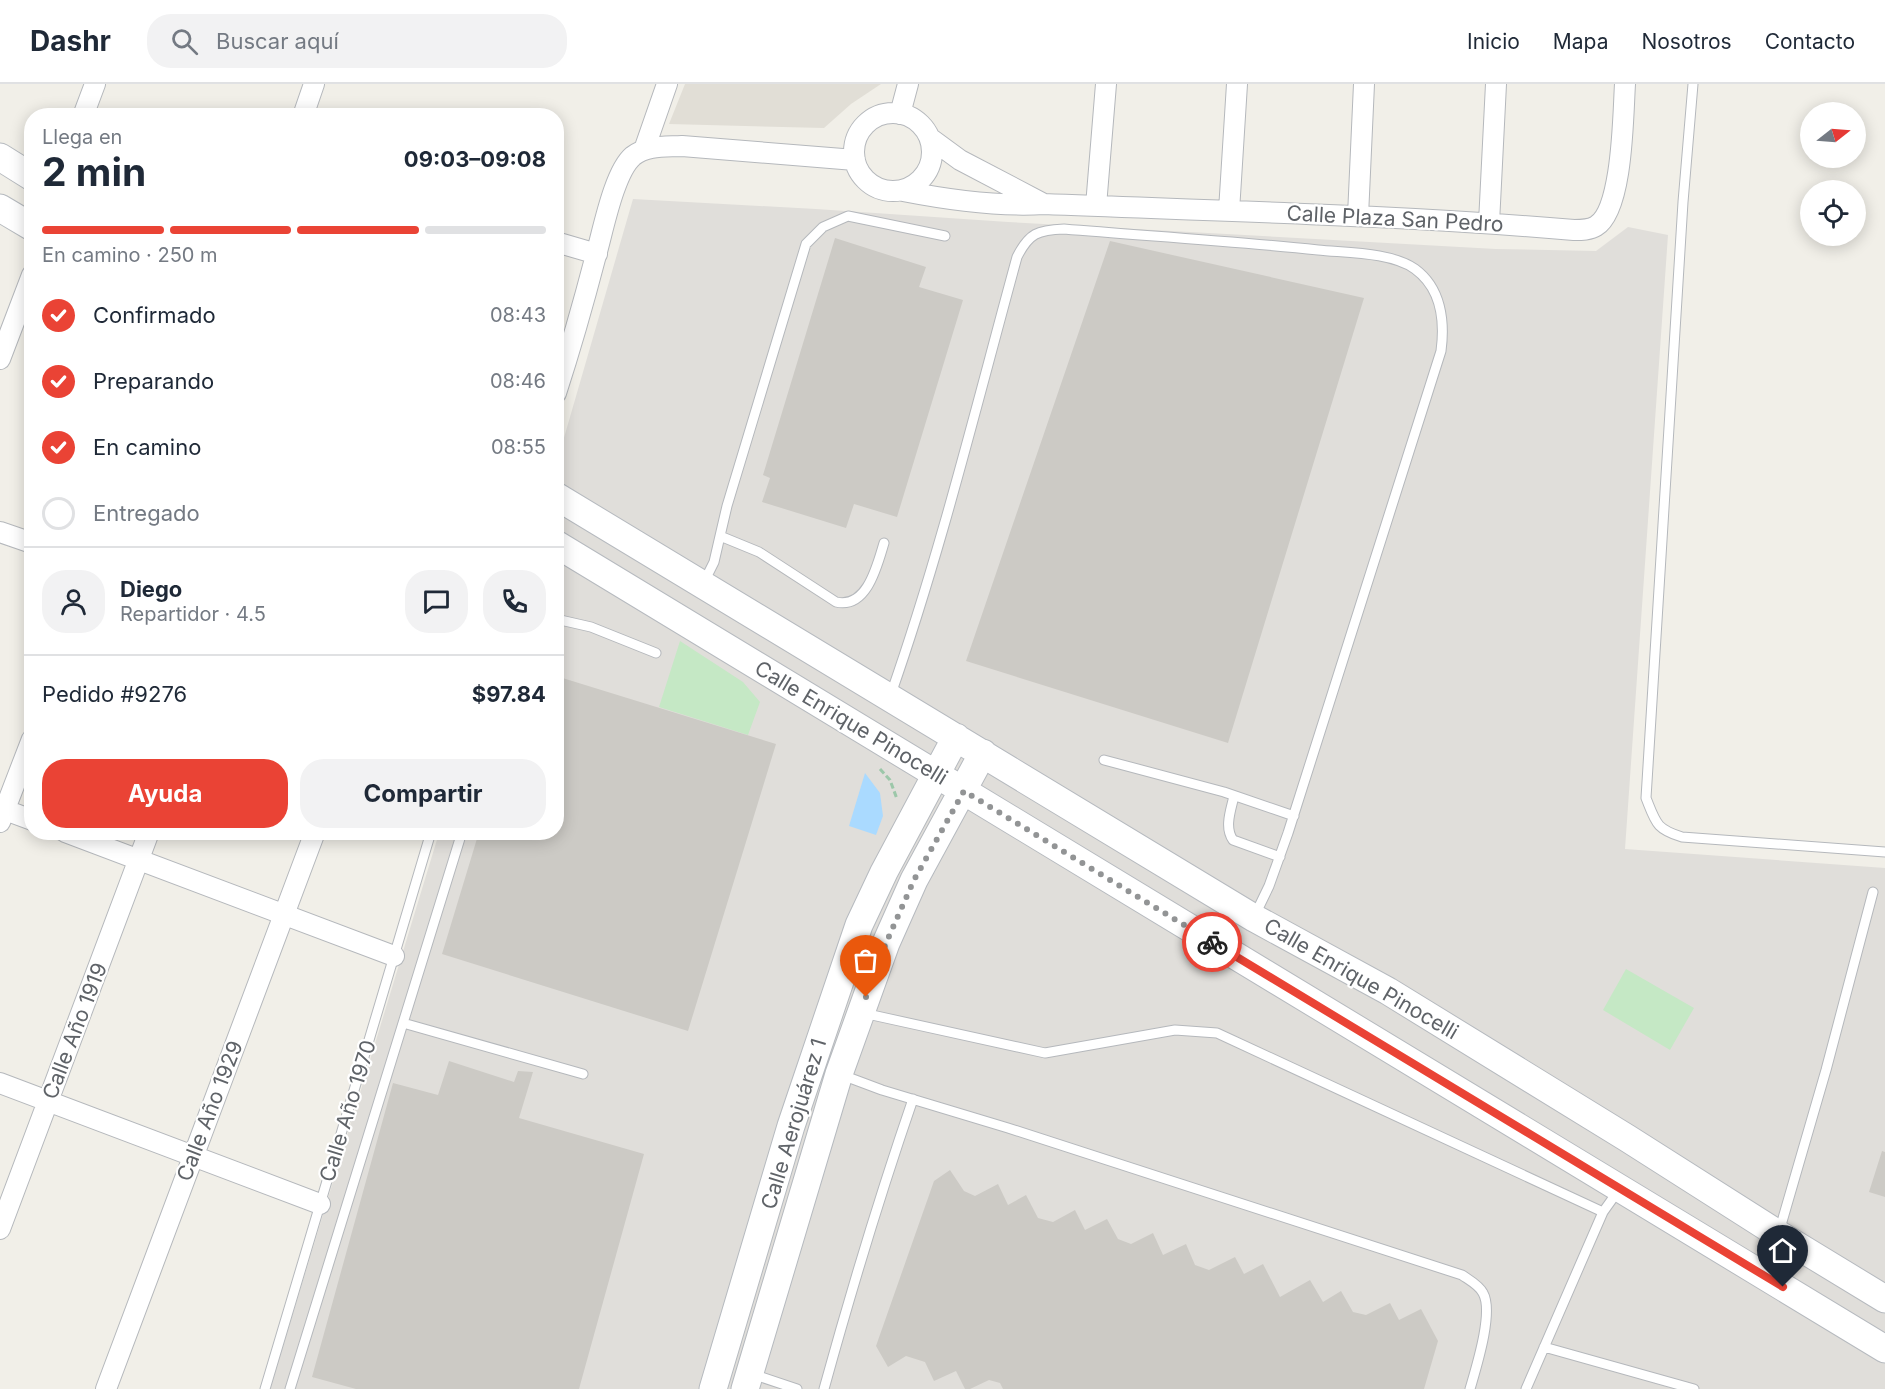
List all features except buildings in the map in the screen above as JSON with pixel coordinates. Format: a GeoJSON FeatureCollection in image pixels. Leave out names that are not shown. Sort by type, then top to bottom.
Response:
{"type":"FeatureCollection","features":[{"type":"Feature","properties":{"kind":"main road"},"geometry":{"type":"LineString","coordinates":[[0,157],[24,172]]}},
{"type":"Feature","properties":{"kind":"main road"},"geometry":{"type":"LineString","coordinates":[[0,208],[24,222]]}},
{"type":"Feature","properties":{"kind":"main road","name":"Calle Enrique Pinocelli"},"geometry":{"type":"LineString","coordinates":[[564,501],[1254,918],[1388,992],[1885,1299]]}},
{"type":"Feature","properties":{"kind":"main road","name":"Calle Enrique Pinocelli"},"geometry":{"type":"LineString","coordinates":[[564,549],[1885,1349]]}},
{"type":"Feature","properties":{"kind":"main road","name":"Calle Aerojuárez 1"},"geometry":{"type":"LineString","coordinates":[[713,1389],[791,1126],[859,925],[884,872],[956,737]]}},
{"type":"Feature","properties":{"kind":"main road","name":"Calle Aerojuárez 1"},"geometry":{"type":"LineString","coordinates":[[748,1381],[839,1074],[861,1012],[896,919],[914,880],[983,753]]}},
{"type":"Feature","properties":{"kind":"street"},"geometry":{"type":"LineString","coordinates":[[86,108],[96,84]]}},
{"type":"Feature","properties":{"kind":"street"},"geometry":{"type":"LineString","coordinates":[[306,108],[314,84]]}},
{"type":"Feature","properties":{"kind":"street"},"geometry":{"type":"LineString","coordinates":[[644,150],[668,84]]}},
{"type":"Feature","properties":{"kind":"street"},"geometry":{"type":"LineString","coordinates":[[900,114],[908,84]]}},
{"type":"Feature","properties":{"kind":"street"},"geometry":{"type":"LineString","coordinates":[[1096,206],[1106,84]]}},
{"type":"Feature","properties":{"kind":"street"},"geometry":{"type":"LineString","coordinates":[[1229,211],[1238,84]]}},
{"type":"Feature","properties":{"kind":"street"},"geometry":{"type":"LineString","coordinates":[[1358,216],[1365,84]]}},
{"type":"Feature","properties":{"kind":"street"},"geometry":{"type":"LineString","coordinates":[[1489,223],[1496,84]]}},
{"type":"Feature","properties":{"kind":"street","name":"Calle Plaza San Pedro"},"geometry":{"type":"LineString","coordinates":[[903,191],[942,199],[1021,206],[1044,204],[1358,216],[1587,229],[1598,225],[1613,200],[1618,180],[1625,84]]}},
{"type":"Feature","properties":{"kind":"street"},"geometry":{"type":"LineString","coordinates":[[900,114],[913,118],[930,138],[933,151],[931,164],[925,176],[915,185],[903,191],[890,192],[878,189],[859,172],[854,147],[865,124],[875,117],[900,114]]}},
{"type":"Feature","properties":{"kind":"street","name":"Calle Plaza San Pedro"},"geometry":{"type":"LineString","coordinates":[[930,138],[960,160],[1044,204]]}},
{"type":"Feature","properties":{"kind":"street"},"geometry":{"type":"LineString","coordinates":[[564,366],[606,216],[622,170],[632,157],[644,150],[657,147],[682,146],[855,160]]}},
{"type":"Feature","properties":{"kind":"street"},"geometry":{"type":"LineString","coordinates":[[564,244],[597,254]]}},
{"type":"Feature","properties":{"kind":"street"},"geometry":{"type":"LineString","coordinates":[[0,359],[24,296]]}},
{"type":"Feature","properties":{"kind":"street"},"geometry":{"type":"LineString","coordinates":[[0,531],[24,540]]}},
{"type":"Feature","properties":{"kind":"street"},"geometry":{"type":"LineString","coordinates":[[24,760],[2,814],[24,818]]}},
{"type":"Feature","properties":{"kind":"street"},"geometry":{"type":"LineString","coordinates":[[85,840],[394,956]]}},
{"type":"Feature","properties":{"kind":"street","name":"Calle Año 1919"},"geometry":{"type":"LineString","coordinates":[[0,1229],[146,840]]}},
{"type":"Feature","properties":{"kind":"street","name":"Calle Año 1929"},"geometry":{"type":"LineString","coordinates":[[106,1389],[312,840]]}},
{"type":"Feature","properties":{"kind":"street"},"geometry":{"type":"LineString","coordinates":[[0,1083],[320,1204]]}},
{"type":"Feature","properties":{"kind":"lane"},"geometry":{"type":"LineString","coordinates":[[1694,84],[1683,202],[1646,798],[1659,827],[1682,837],[1885,852]]}},
{"type":"Feature","properties":{"kind":"lane"},"geometry":{"type":"LineString","coordinates":[[704,585],[714,562],[727,506],[806,244],[823,227],[848,216],[945,236]]}},
{"type":"Feature","properties":{"kind":"lane"},"geometry":{"type":"LineString","coordinates":[[890,697],[911,636],[943,527],[1017,257],[1023,244],[1030,237],[1048,230],[1064,229],[1205,238],[1384,257],[1413,267],[1434,291],[1438,301],[1443,324],[1442,351],[1294,816],[1269,886],[1254,918]]}},
{"type":"Feature","properties":{"kind":"lane"},"geometry":{"type":"LineString","coordinates":[[720,536],[738,541],[759,552],[836,602],[845,604],[861,596],[875,570],[884,543]]}},
{"type":"Feature","properties":{"kind":"lane"},"geometry":{"type":"LineString","coordinates":[[564,621],[591,627],[656,653]]}},
{"type":"Feature","properties":{"kind":"lane"},"geometry":{"type":"LineString","coordinates":[[1104,760],[1234,796],[1294,816]]}},
{"type":"Feature","properties":{"kind":"lane"},"geometry":{"type":"LineString","coordinates":[[1234,796],[1228,827],[1233,840],[1280,857]]}},
{"type":"Feature","properties":{"kind":"lane","name":"Calle Año 1970"},"geometry":{"type":"LineString","coordinates":[[265,1389],[429,840]]}},
{"type":"Feature","properties":{"kind":"lane"},"geometry":{"type":"LineString","coordinates":[[290,1389],[460,840]]}},
{"type":"Feature","properties":{"kind":"lane"},"geometry":{"type":"LineString","coordinates":[[1778,1234],[1826,1070],[1873,892]]}},
{"type":"Feature","properties":{"kind":"lane"},"geometry":{"type":"LineString","coordinates":[[861,1012],[1045,1053],[1174,1030],[1217,1033],[1603,1212]]}},
{"type":"Feature","properties":{"kind":"lane"},"geometry":{"type":"LineString","coordinates":[[403,1023],[583,1074]]}},
{"type":"Feature","properties":{"kind":"lane"},"geometry":{"type":"LineString","coordinates":[[839,1074],[1462,1275],[1483,1292],[1486,1301],[1484,1330],[1470,1389]]}},
{"type":"Feature","properties":{"kind":"lane"},"geometry":{"type":"LineString","coordinates":[[824,1389],[845,1311],[913,1099]]}},
{"type":"Feature","properties":{"kind":"lane"},"geometry":{"type":"LineString","coordinates":[[1526,1389],[1603,1212],[1620,1188]]}},
{"type":"Feature","properties":{"kind":"lane"},"geometry":{"type":"LineString","coordinates":[[1545,1347],[1694,1389]]}},
{"type":"Feature","properties":{"kind":"lane"},"geometry":{"type":"LineString","coordinates":[[748,1381],[797,1389]]}},
{"type":"Feature","properties":{"kind":"path"},"geometry":{"type":"LineString","coordinates":[[879,767],[890,780],[898,802]]}},
{"type":"Feature","properties":{"kind":"shaded area"},"geometry":{"type":"Polygon","coordinates":[[[685,84],[881,84],[851,104],[824,128],[669,124],[685,84]]]}},
{"type":"Feature","properties":{"kind":"shaded area"},"geometry":{"type":"Polygon","coordinates":[[[633,199],[1496,249],[1596,251],[1628,227],[1668,235],[1625,849],[1885,868],[1885,1389],[270,1389],[437,840],[564,840],[564,438],[633,199]]]}},
{"type":"Feature","properties":{"kind":"green space"},"geometry":{"type":"Polygon","coordinates":[[[680,641],[743,682],[760,702],[748,735],[659,707],[680,641]]]}},
{"type":"Feature","properties":{"kind":"green space"},"geometry":{"type":"Polygon","coordinates":[[[1626,969],[1694,1008],[1670,1050],[1603,1010],[1626,969]]]}},
{"type":"Feature","properties":{"kind":"water"},"geometry":{"type":"Polygon","coordinates":[[[865,773],[880,793],[883,816],[876,835],[849,826],[865,773]]]}},
{"type":"Feature","properties":{"kind":"way so far"},"geometry":{"type":"LineString","coordinates":[[866,997],[886,943],[914,880],[964,791],[1212,942]]}},
{"type":"Feature","properties":{"kind":"route"},"geometry":{"type":"LineString","coordinates":[[1212,942],[1783,1287]]}}]}
